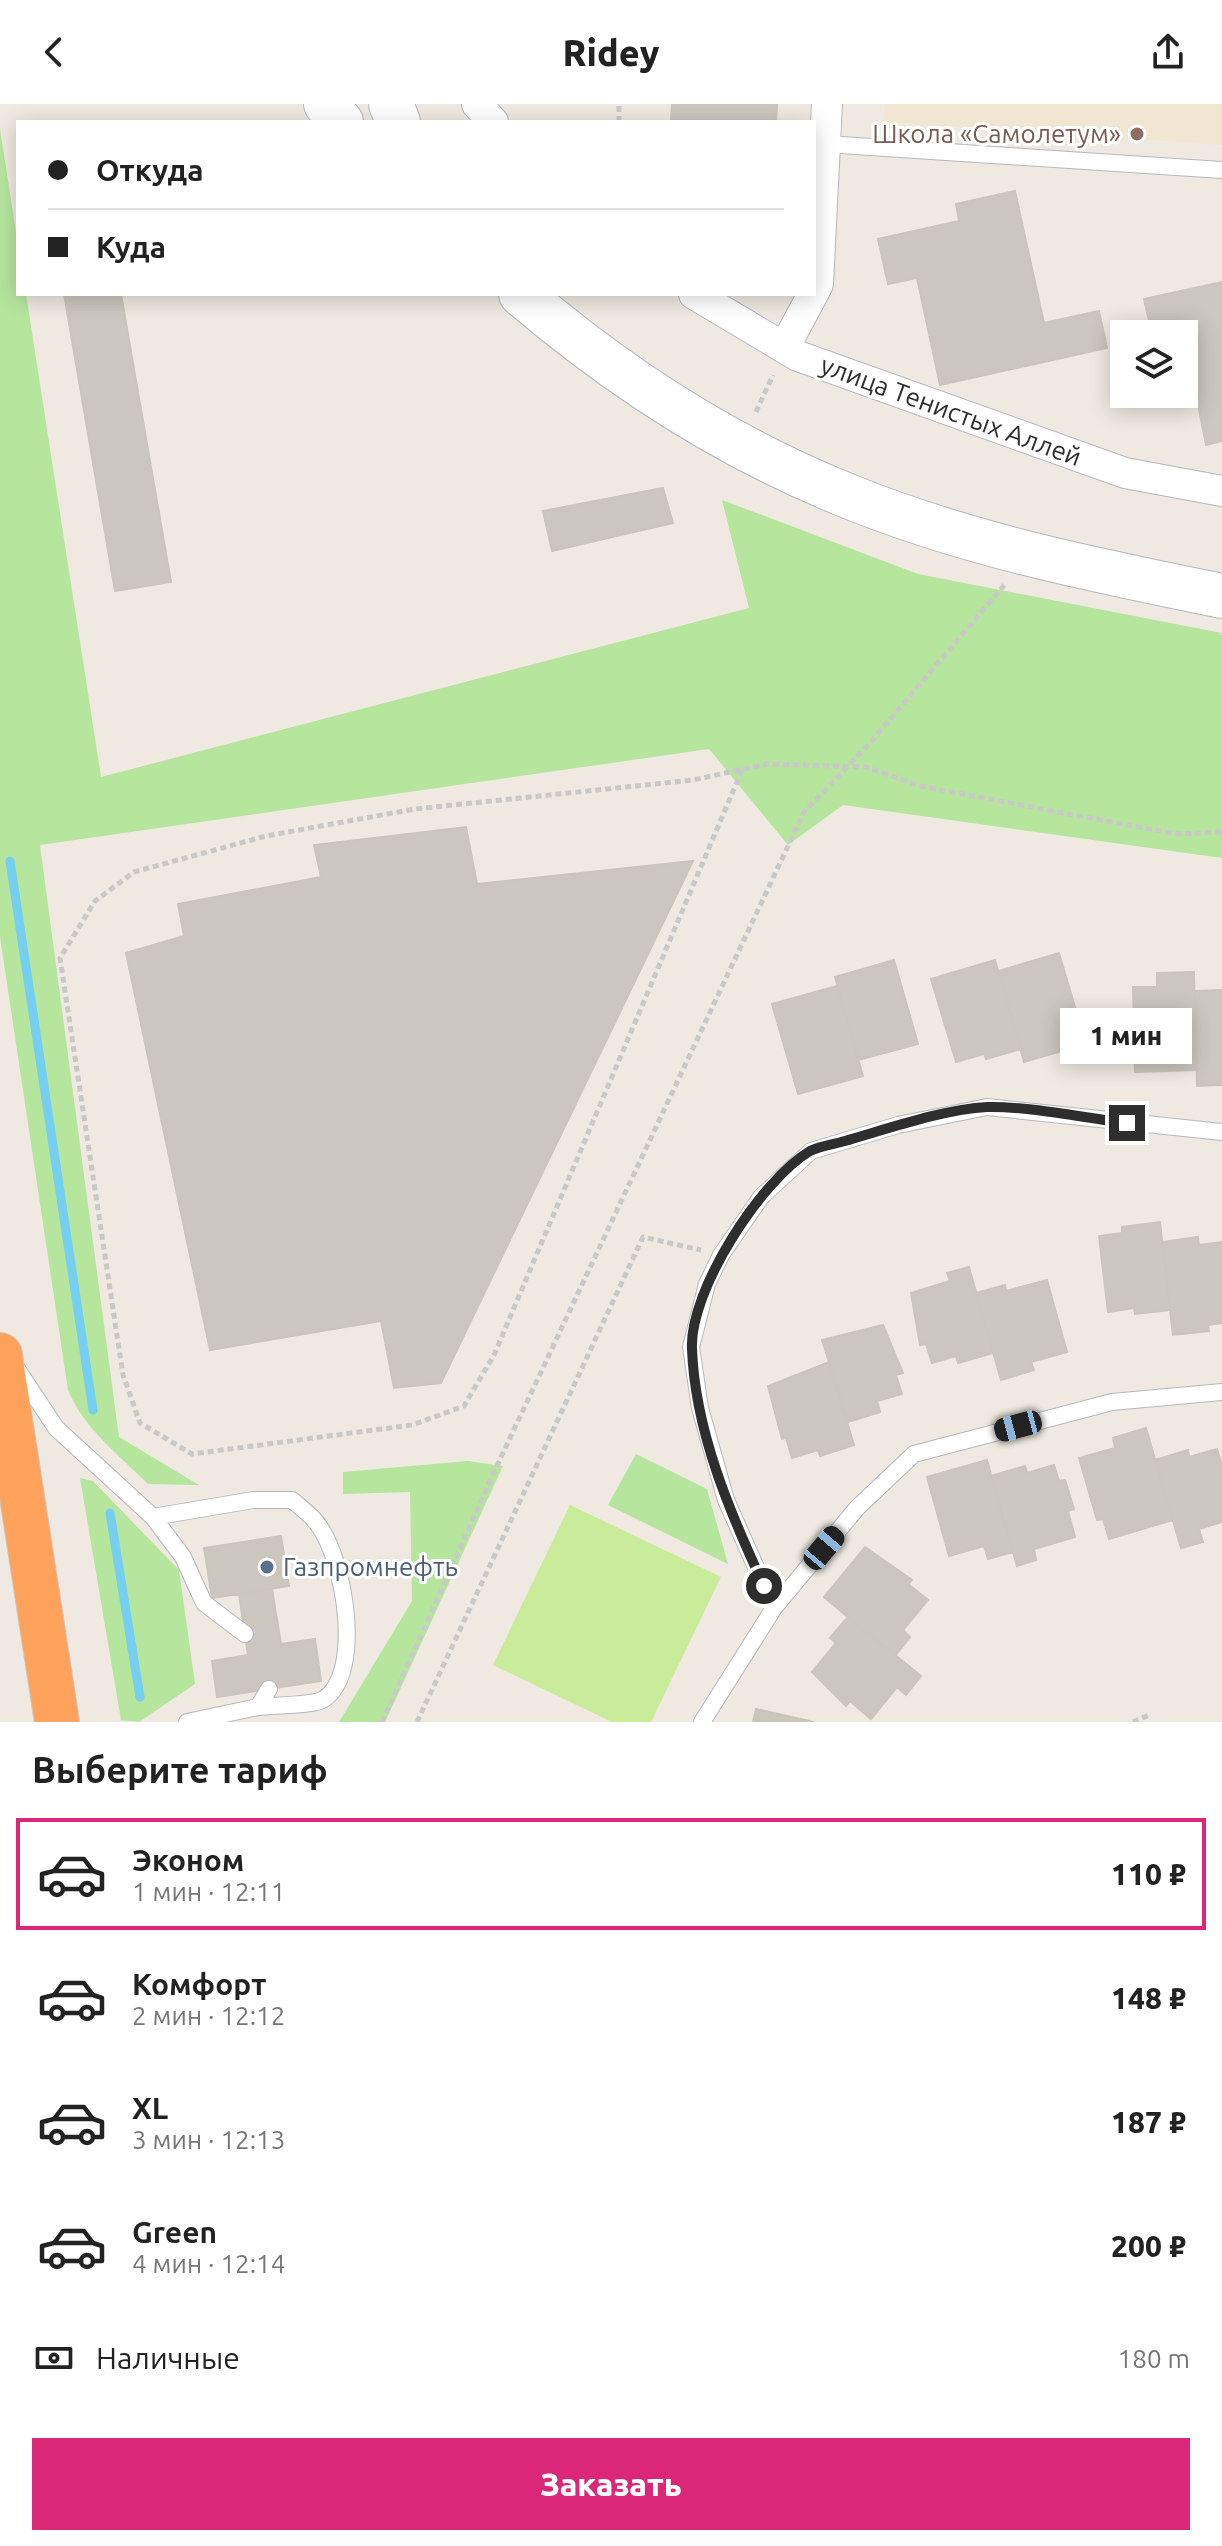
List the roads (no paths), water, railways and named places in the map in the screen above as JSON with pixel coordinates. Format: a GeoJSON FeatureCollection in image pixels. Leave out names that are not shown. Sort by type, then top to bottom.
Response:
{"type":"FeatureCollection","features":[{"type":"Feature","properties":{"kind":"highway"},"geometry":{"type":"LineString","coordinates":[[0,1355],[57,1722]]}},
{"type":"Feature","properties":{"kind":"street"},"geometry":{"type":"LineString","coordinates":[[326,104],[339,120]]}},
{"type":"Feature","properties":{"kind":"street"},"geometry":{"type":"LineString","coordinates":[[477,104],[491,120]]}},
{"type":"Feature","properties":{"kind":"street"},"geometry":{"type":"LineString","coordinates":[[816,288],[827,104]]}},
{"type":"Feature","properties":{"kind":"street"},"geometry":{"type":"LineString","coordinates":[[524,296],[631,381],[714,433],[842,494],[1015,551],[1222,596]]}},
{"type":"Feature","properties":{"kind":"street","name":"улица Тенистых Аллей"},"geometry":{"type":"LineString","coordinates":[[697,296],[784,348],[1125,473],[1222,491]]}},
{"type":"Feature","properties":{"kind":"street"},"geometry":{"type":"LineString","coordinates":[[784,348],[811,296]]}},
{"type":"Feature","properties":{"kind":"lane"},"geometry":{"type":"LineString","coordinates":[[825,144],[1222,170]]}},
{"type":"Feature","properties":{"kind":"lane"},"geometry":{"type":"LineString","coordinates":[[774,1608],[726,1500],[700,1408],[691,1347],[703,1295],[721,1255],[761,1197],[811,1151],[898,1125],[987,1107],[1222,1132]]}},
{"type":"Feature","properties":{"kind":"lane"},"geometry":{"type":"LineString","coordinates":[[0,1344],[56,1428],[153,1517],[183,1557],[204,1603],[245,1634]]}},
{"type":"Feature","properties":{"kind":"lane"},"geometry":{"type":"LineString","coordinates":[[702,1722],[774,1608],[857,1508],[914,1454],[1112,1402],[1222,1392]]}},
{"type":"Feature","properties":{"kind":"lane"},"geometry":{"type":"LineString","coordinates":[[153,1517],[253,1500],[292,1500],[320,1526],[342,1580],[347,1651],[340,1683],[322,1700],[258,1707],[187,1722]]}},
{"type":"Feature","properties":{"kind":"lane"},"geometry":{"type":"LineString","coordinates":[[258,1707],[269,1689]]}},
{"type":"Feature","properties":{"kind":"waterway"},"geometry":{"type":"LineString","coordinates":[[10,861],[93,1410]]}},
{"type":"Feature","properties":{"kind":"waterway"},"geometry":{"type":"LineString","coordinates":[[110,1513],[140,1697]]}},
{"type":"Feature","properties":{"kind":"place","name":"Школа «Самолетум»"},"geometry":{"type":"Point","coordinates":[1137,134]}},
{"type":"Feature","properties":{"kind":"place","name":"Газпромнефть"},"geometry":{"type":"Point","coordinates":[267,1567]}}]}
